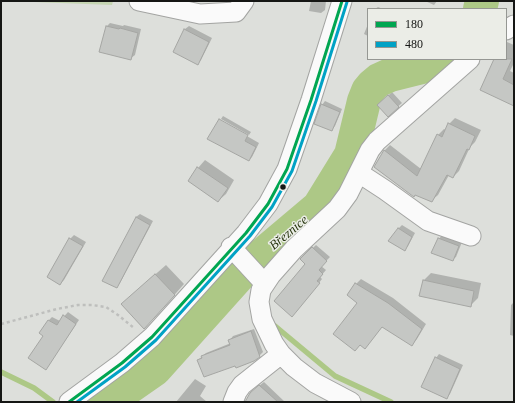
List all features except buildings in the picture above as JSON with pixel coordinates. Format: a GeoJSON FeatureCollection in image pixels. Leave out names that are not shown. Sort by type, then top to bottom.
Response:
{"type":"FeatureCollection","features":[{"type":"Feature","properties":{"kind":"street"},"geometry":{"type":"LineString","coordinates":[[139,1],[200,14],[236,12],[244,1]]}},
{"type":"Feature","properties":{"kind":"street"},"geometry":{"type":"LineString","coordinates":[[74,399],[103,378],[147,342],[236,252],[246,233],[268,204],[287,169],[311,100],[342,1]]}},
{"type":"Feature","properties":{"kind":"street"},"geometry":{"type":"LineString","coordinates":[[260,279],[337,209],[348,194],[370,150],[377,141],[469,60]]}},
{"type":"Feature","properties":{"kind":"street"},"geometry":{"type":"LineString","coordinates":[[359,173],[428,221],[471,236]]}},
{"type":"Feature","properties":{"kind":"street"},"geometry":{"type":"LineString","coordinates":[[236,252],[260,279],[260,310],[267,330],[281,354],[294,367],[315,383],[351,402]]}},
{"type":"Feature","properties":{"kind":"street"},"geometry":{"type":"LineString","coordinates":[[233,402],[242,385],[281,354]]}},
{"type":"Feature","properties":{"kind":"path"},"geometry":{"type":"LineString","coordinates":[[1,324],[57,309],[92,304],[106,308],[118,315],[147,342]]}},
{"type":"Feature","properties":{"kind":"green space"},"geometry":{"type":"Polygon","coordinates":[[[8,1],[113,1],[112,5],[8,1]]]}},
{"type":"Feature","properties":{"kind":"waterway","name":"Březnice"},"geometry":{"type":"LineString","coordinates":[[480,8],[482,1]]}},
{"type":"Feature","properties":{"kind":"waterway","name":"Březnice"},"geometry":{"type":"LineString","coordinates":[[105,402],[155,369],[242,272],[319,207],[351,155],[364,101],[368,91],[373,85],[379,80],[390,75],[438,63],[443,60]]}},
{"type":"Feature","properties":{"kind":"waterway"},"geometry":{"type":"LineString","coordinates":[[242,272],[246,287]]}},
{"type":"Feature","properties":{"kind":"waterway"},"geometry":{"type":"LineString","coordinates":[[275,326],[335,376],[391,402]]}},
{"type":"Feature","properties":{"kind":"waterway"},"geometry":{"type":"LineString","coordinates":[[1,372],[34,388],[53,402]]}},
{"type":"Feature","properties":{"kind":"transit line","name":"180"},"geometry":{"type":"LineString","coordinates":[[69,402],[122,363],[152,337],[246,233],[268,204],[287,169],[311,100],[342,1]]}},
{"type":"Feature","properties":{"kind":"transit line","name":"480"},"geometry":{"type":"LineString","coordinates":[[77,402],[125,367],[156,340],[250,236],[272,207],[292,171],[347,2]]}}]}
